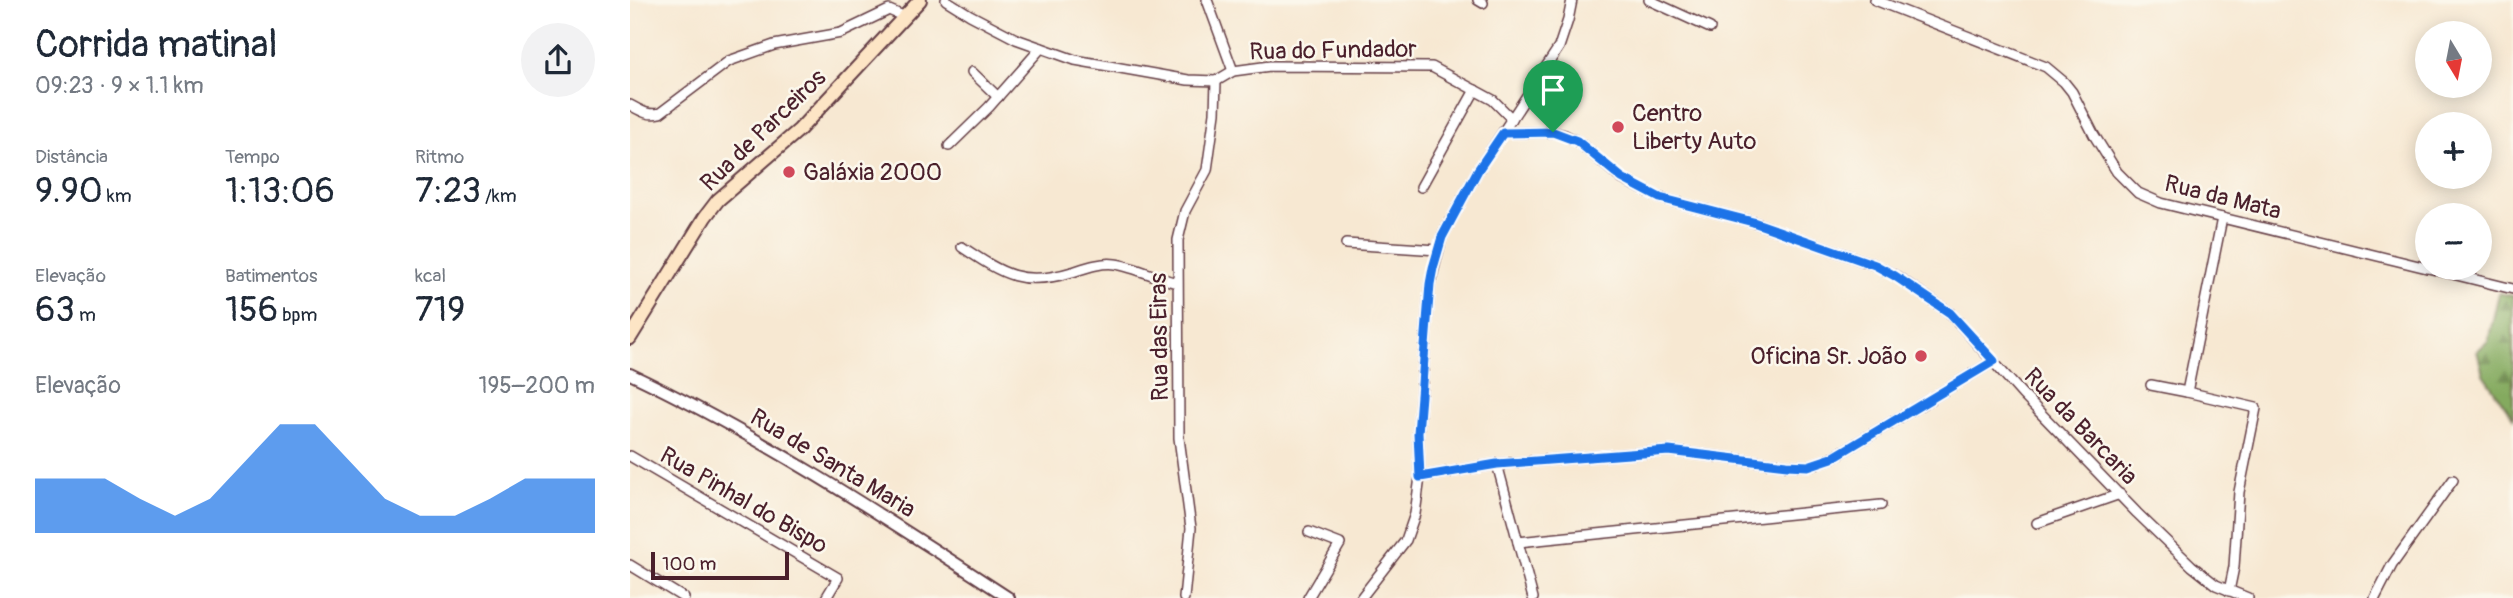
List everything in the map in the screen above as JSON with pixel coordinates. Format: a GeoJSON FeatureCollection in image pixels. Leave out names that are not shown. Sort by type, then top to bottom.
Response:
{"type":"FeatureCollection","features":[{"type":"Feature","properties":{"kind":"main road","name":"Rua de Parceiros"},"geometry":{"type":"LineString","coordinates":[[630,338],[718,200],[799,130],[920,0]]}},
{"type":"Feature","properties":{"kind":"street","name":"Rua do Fundador"},"geometry":{"type":"LineString","coordinates":[[946,0],[1004,33],[1075,60],[1188,80],[1216,81],[1233,71],[1270,66],[1432,67],[1493,100],[1512,119]]}},
{"type":"Feature","properties":{"kind":"street"},"geometry":{"type":"LineString","coordinates":[[1207,0],[1233,71]]}},
{"type":"Feature","properties":{"kind":"street"},"geometry":{"type":"LineString","coordinates":[[1361,598],[1406,540],[1415,514],[1420,477],[1417,453],[1430,284],[1442,237],[1459,203],[1559,47],[1572,0]]}},
{"type":"Feature","properties":{"kind":"street"},"geometry":{"type":"LineString","coordinates":[[1649,0],[1710,28]]}},
{"type":"Feature","properties":{"kind":"street","name":"Rua da Mata"},"geometry":{"type":"LineString","coordinates":[[1875,0],[2046,67],[2072,92],[2108,160],[2138,193],[2161,203],[2415,265]]}},
{"type":"Feature","properties":{"kind":"street"},"geometry":{"type":"LineString","coordinates":[[630,105],[643,113],[660,113],[729,61],[751,51],[774,44],[841,33],[889,10],[903,16]]}},
{"type":"Feature","properties":{"kind":"street"},"geometry":{"type":"LineString","coordinates":[[949,146],[998,97],[1041,48]]}},
{"type":"Feature","properties":{"kind":"street"},"geometry":{"type":"LineString","coordinates":[[972,72],[998,97]]}},
{"type":"Feature","properties":{"kind":"street","name":"Rua das Eiras"},"geometry":{"type":"LineString","coordinates":[[1184,598],[1191,528],[1180,457],[1178,240],[1185,211],[1207,170],[1216,81]]}},
{"type":"Feature","properties":{"kind":"street"},"geometry":{"type":"LineString","coordinates":[[1420,187],[1475,90]]}},
{"type":"Feature","properties":{"kind":"street","name":"Rua da Barcaria"},"geometry":{"type":"LineString","coordinates":[[1503,133],[1553,132],[1565,135],[1577,141],[1622,178],[1653,195],[1753,222],[1875,265],[1895,276],[1950,313],[2120,494],[2192,566],[2216,585],[2248,598]]}},
{"type":"Feature","properties":{"kind":"street"},"geometry":{"type":"LineString","coordinates":[[2187,392],[2222,218]]}},
{"type":"Feature","properties":{"kind":"street"},"geometry":{"type":"LineString","coordinates":[[1346,244],[1438,250]]}},
{"type":"Feature","properties":{"kind":"street"},"geometry":{"type":"LineString","coordinates":[[962,247],[1015,276],[1030,280],[1115,264],[1177,283]]}},
{"type":"Feature","properties":{"kind":"street","name":"Rua da Mata"},"geometry":{"type":"LineString","coordinates":[[2477,280],[2513,289]]}},
{"type":"Feature","properties":{"kind":"street"},"geometry":{"type":"LineString","coordinates":[[1420,477],[1497,464],[1669,451],[1808,466],[1832,458],[1994,361]]}},
{"type":"Feature","properties":{"kind":"street","name":"Rua de Santa Maria"},"geometry":{"type":"LineString","coordinates":[[630,374],[818,476],[1009,598]]}},
{"type":"Feature","properties":{"kind":"street"},"geometry":{"type":"LineString","coordinates":[[2151,385],[2256,408],[2239,492],[2234,567],[2229,591]]}},
{"type":"Feature","properties":{"kind":"street","name":"Rua Pinhal do Bispo"},"geometry":{"type":"LineString","coordinates":[[630,456],[838,578],[826,598]]}},
{"type":"Feature","properties":{"kind":"street"},"geometry":{"type":"LineString","coordinates":[[1497,464],[1533,598]]}},
{"type":"Feature","properties":{"kind":"street"},"geometry":{"type":"LineString","coordinates":[[2375,598],[2392,565],[2453,480]]}},
{"type":"Feature","properties":{"kind":"street"},"geometry":{"type":"LineString","coordinates":[[2037,523],[2120,494]]}},
{"type":"Feature","properties":{"kind":"street"},"geometry":{"type":"LineString","coordinates":[[1518,542],[1881,505]]}},
{"type":"Feature","properties":{"kind":"street"},"geometry":{"type":"LineString","coordinates":[[1308,598],[1340,544],[1309,532]]}},
{"type":"Feature","properties":{"kind":"street"},"geometry":{"type":"LineString","coordinates":[[630,565],[684,598]]}},
{"type":"Feature","properties":{"kind":"green space"},"geometry":{"type":"Polygon","coordinates":[[[2499,293],[2513,296],[2513,418],[2483,374],[2477,351],[2488,341],[2499,293]]]}},
{"type":"Feature","properties":{"kind":"place","name":"Centro Liberty Auto"},"geometry":{"type":"Point","coordinates":[1618,127]}},
{"type":"Feature","properties":{"kind":"place","name":"Galáxia 2000"},"geometry":{"type":"Point","coordinates":[789,172]}},
{"type":"Feature","properties":{"kind":"place","name":"Oficina Sr. João"},"geometry":{"type":"Point","coordinates":[1921,356]}},
{"type":"Feature","properties":{"kind":"route"},"geometry":{"type":"LineString","coordinates":[[1553,132],[1577,141],[1622,178],[1660,198],[1753,222],[1875,265],[1950,313],[1994,361],[1832,458],[1808,466],[1669,451],[1497,464],[1420,477],[1418,433],[1430,284],[1442,237],[1478,170],[1503,133],[1553,132]]}}]}
